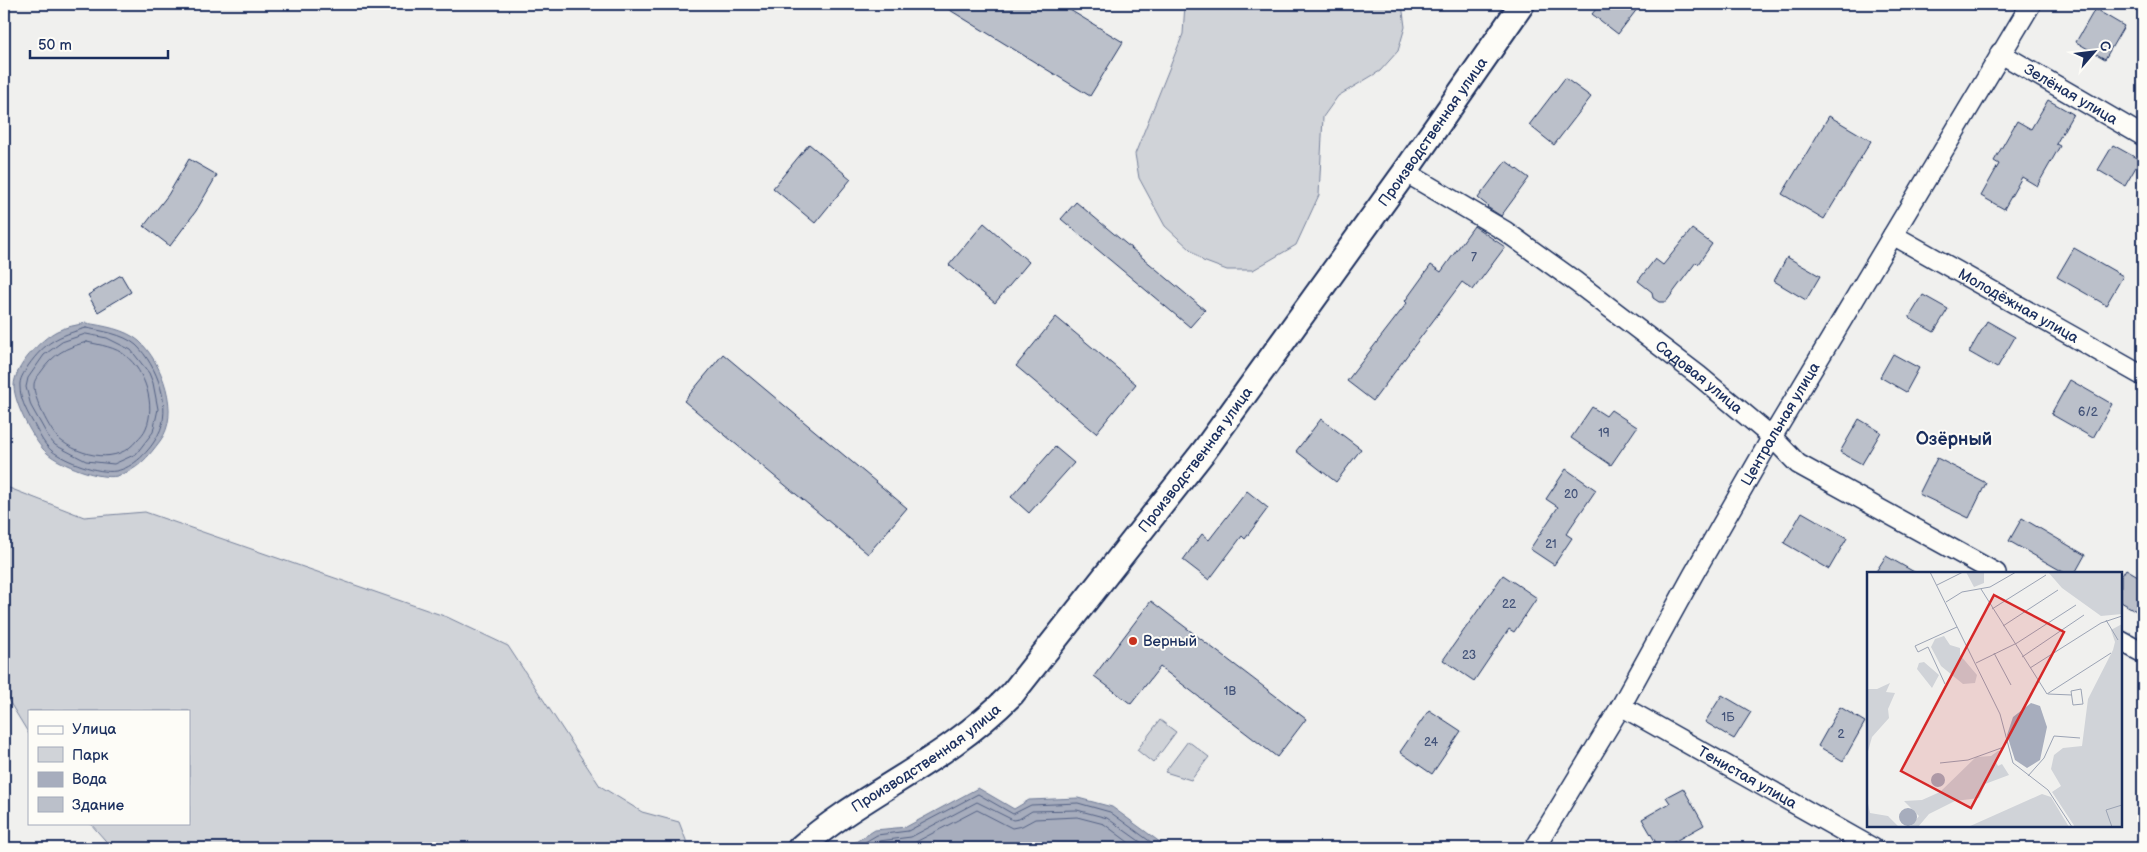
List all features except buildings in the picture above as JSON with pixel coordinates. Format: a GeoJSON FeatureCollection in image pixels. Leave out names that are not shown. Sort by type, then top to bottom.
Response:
{"type":"FeatureCollection","features":[{"type":"Feature","properties":{"kind":"street","name":"Производственная улица"},"geometry":{"type":"LineString","coordinates":[[800,848],[848,811],[953,744],[982,722],[1012,694],[1204,452],[1405,172],[1522,4]]}},
{"type":"Feature","properties":{"kind":"street","name":"Центральная улица"},"geometry":{"type":"LineString","coordinates":[[1535,848],[1620,706],[1692,575],[1772,438],[2030,4]]}},
{"type":"Feature","properties":{"kind":"street","name":"Зелёная улица"},"geometry":{"type":"LineString","coordinates":[[2000,54],[2143,136]]}},
{"type":"Feature","properties":{"kind":"street","name":"Садовая улица"},"geometry":{"type":"LineString","coordinates":[[1405,172],[1505,231],[1576,282],[1698,375],[1772,438],[1798,464],[1994,572]]}},
{"type":"Feature","properties":{"kind":"street","name":"Молодёжная улица"},"geometry":{"type":"LineString","coordinates":[[1893,235],[2143,376]]}},
{"type":"Feature","properties":{"kind":"street"},"geometry":{"type":"LineString","coordinates":[[2122,642],[2143,653]]}},
{"type":"Feature","properties":{"kind":"street","name":"Тенистая улица"},"geometry":{"type":"LineString","coordinates":[[1620,706],[1873,848]]}},
{"type":"Feature","properties":{"kind":"green space"},"geometry":{"type":"Polygon","coordinates":[[[1185,4],[1402,4],[1405,27],[1398,51],[1380,71],[1338,96],[1323,117],[1319,195],[1296,245],[1253,270],[1227,270],[1203,261],[1165,226],[1139,178],[1135,154],[1183,34],[1185,4]]]}},
{"type":"Feature","properties":{"kind":"green space"},"geometry":{"type":"Polygon","coordinates":[[[4,486],[84,517],[145,512],[447,617],[508,646],[600,786],[642,812],[679,822],[689,848],[112,848],[91,824],[190,824],[190,710],[28,710],[28,732],[4,693],[4,486]]]}},
{"type":"Feature","properties":{"kind":"green space"},"geometry":{"type":"Polygon","coordinates":[[[1160,720],[1176,732],[1153,763],[1137,750],[1160,720]]]}},
{"type":"Feature","properties":{"kind":"green space"},"geometry":{"type":"Polygon","coordinates":[[[1188,741],[1209,757],[1191,780],[1165,772],[1188,741]]]}},
{"type":"Feature","properties":{"kind":"water"},"geometry":{"type":"Polygon","coordinates":[[[86,323],[121,331],[139,341],[155,362],[166,389],[169,403],[169,417],[166,430],[160,441],[147,458],[137,467],[117,476],[110,477],[91,474],[53,458],[36,440],[17,402],[15,393],[14,386],[18,371],[36,347],[57,331],[86,323]]]}},
{"type":"Feature","properties":{"kind":"water"},"geometry":{"type":"Polygon","coordinates":[[[978,788],[1014,809],[1029,800],[1078,798],[1112,807],[1168,848],[846,848],[875,830],[906,827],[978,788]]]}},
{"type":"Feature","properties":{"kind":"place","name":"Верный"},"geometry":{"type":"Point","coordinates":[1133,641]}},
{"type":"Feature","properties":{"kind":"district","name":"Озёрный"},"geometry":{"type":"Point","coordinates":[1954,439]}}]}
